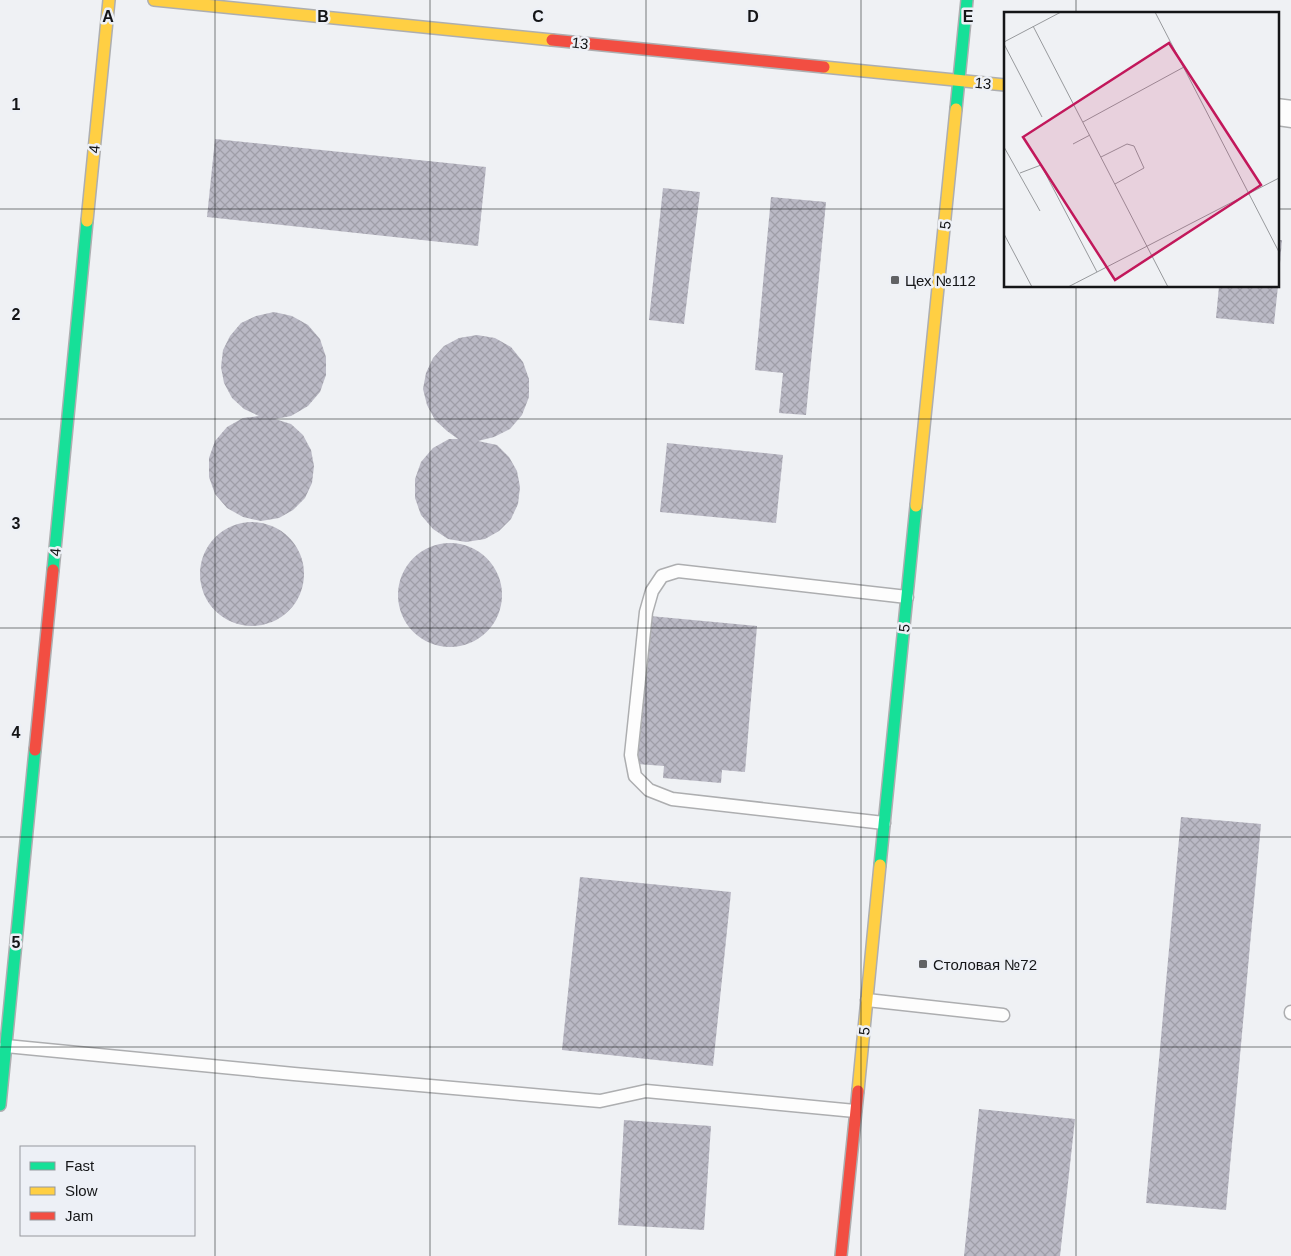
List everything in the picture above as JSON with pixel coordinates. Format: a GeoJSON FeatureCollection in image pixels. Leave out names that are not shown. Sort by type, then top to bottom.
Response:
{"type":"FeatureCollection","features":[{"type":"Feature","properties":{"kind":"street","name":"4"},"geometry":{"type":"LineString","coordinates":[[0,1105],[109,0]]}},
{"type":"Feature","properties":{"kind":"street","name":"13"},"geometry":{"type":"LineString","coordinates":[[154,0],[1004,85]]}},
{"type":"Feature","properties":{"kind":"street","name":"5"},"geometry":{"type":"LineString","coordinates":[[841,1256],[968,0]]}},
{"type":"Feature","properties":{"kind":"street"},"geometry":{"type":"LineString","coordinates":[[1278,112],[1291,114]]}},
{"type":"Feature","properties":{"kind":"lane"},"geometry":{"type":"LineString","coordinates":[[884,823],[672,799],[648,790],[635,776],[631,755],[646,612],[652,591],[662,576],[678,571],[907,597]]}},
{"type":"Feature","properties":{"kind":"lane"},"geometry":{"type":"LineString","coordinates":[[867,1000],[1003,1015]]}},
{"type":"Feature","properties":{"kind":"lane"},"geometry":{"type":"LineString","coordinates":[[6,1046],[600,1101],[646,1091],[856,1111]]}},
{"type":"Feature","properties":{"kind":"building"},"geometry":{"type":"Polygon","coordinates":[[[215,139],[486,167],[478,246],[207,217],[215,139]]]}},
{"type":"Feature","properties":{"kind":"building"},"geometry":{"type":"Polygon","coordinates":[[[663,188],[700,192],[684,324],[649,320],[663,188]]]}},
{"type":"Feature","properties":{"kind":"building"},"geometry":{"type":"Polygon","coordinates":[[[771,197],[826,202],[806,415],[779,413],[783,373],[755,370],[771,197]]]}},
{"type":"Feature","properties":{"kind":"building"},"geometry":{"type":"Polygon","coordinates":[[[1278,240],[1282,240],[1279,275],[1278,240]]]}},
{"type":"Feature","properties":{"kind":"building"},"geometry":{"type":"Polygon","coordinates":[[[1219,288],[1278,288],[1274,324],[1216,318],[1219,288]]]}},
{"type":"Feature","properties":{"kind":"building"},"geometry":{"type":"Polygon","coordinates":[[[274,312],[292,316],[308,325],[320,339],[326,357],[326,375],[320,392],[308,406],[291,416],[275,419],[291,424],[303,435],[311,450],[314,466],[312,483],[305,498],[293,510],[279,518],[261,521],[243,517],[227,508],[215,494],[209,477],[209,458],[215,441],[227,427],[243,418],[259,416],[244,409],[232,398],[224,383],[221,367],[223,350],[230,336],[241,323],[256,316],[274,312]]]}},
{"type":"Feature","properties":{"kind":"building"},"geometry":{"type":"Polygon","coordinates":[[[477,335],[495,338],[511,347],[523,362],[529,379],[529,397],[522,415],[510,429],[494,437],[478,441],[497,445],[509,457],[517,471],[520,487],[518,504],[511,519],[499,531],[485,539],[466,542],[448,539],[433,529],[421,515],[415,498],[415,479],[421,462],[433,448],[449,439],[458,439],[435,420],[427,405],[423,389],[426,373],[433,358],[444,346],[459,338],[477,335]]]}},
{"type":"Feature","properties":{"kind":"building"},"geometry":{"type":"Polygon","coordinates":[[[667,443],[783,455],[776,523],[660,512],[667,443]]]}},
{"type":"Feature","properties":{"kind":"building"},"geometry":{"type":"Polygon","coordinates":[[[252,522],[272,526],[281,530],[289,537],[296,545],[300,554],[304,574],[300,594],[296,603],[289,611],[281,618],[272,622],[252,626],[232,622],[223,618],[215,611],[208,603],[204,594],[200,574],[204,554],[208,545],[215,537],[223,530],[232,526],[252,522]]]}},
{"type":"Feature","properties":{"kind":"building"},"geometry":{"type":"Polygon","coordinates":[[[450,543],[470,547],[479,551],[487,558],[494,566],[498,575],[502,595],[498,615],[494,624],[487,632],[479,639],[470,643],[450,647],[430,643],[421,639],[413,632],[406,624],[402,615],[398,595],[402,575],[406,566],[413,558],[421,551],[430,547],[450,543]]]}},
{"type":"Feature","properties":{"kind":"building"},"geometry":{"type":"Polygon","coordinates":[[[650,616],[757,626],[745,772],[722,770],[721,783],[663,778],[664,766],[637,764],[650,616]]]}},
{"type":"Feature","properties":{"kind":"building"},"geometry":{"type":"Polygon","coordinates":[[[1181,817],[1261,824],[1226,1210],[1146,1203],[1181,817]]]}},
{"type":"Feature","properties":{"kind":"building"},"geometry":{"type":"Polygon","coordinates":[[[580,877],[731,892],[713,1066],[562,1050],[580,877]]]}},
{"type":"Feature","properties":{"kind":"building"},"geometry":{"type":"Polygon","coordinates":[[[979,1109],[1075,1119],[1060,1256],[964,1256],[979,1109]]]}},
{"type":"Feature","properties":{"kind":"building"},"geometry":{"type":"Polygon","coordinates":[[[624,1120],[711,1126],[704,1230],[618,1225],[624,1120]]]}},
{"type":"Feature","properties":{"kind":"traffic: fast"},"geometry":{"type":"LineString","coordinates":[[956,109],[967,0]]}},
{"type":"Feature","properties":{"kind":"traffic: fast"},"geometry":{"type":"LineString","coordinates":[[53,570],[87,221]]}},
{"type":"Feature","properties":{"kind":"traffic: fast"},"geometry":{"type":"LineString","coordinates":[[880,865],[916,506]]}},
{"type":"Feature","properties":{"kind":"traffic: fast"},"geometry":{"type":"LineString","coordinates":[[0,1105],[35,750]]}},
{"type":"Feature","properties":{"kind":"traffic: slow"},"geometry":{"type":"LineString","coordinates":[[87,221],[109,0]]}},
{"type":"Feature","properties":{"kind":"traffic: slow"},"geometry":{"type":"LineString","coordinates":[[154,0],[552,40]]}},
{"type":"Feature","properties":{"kind":"traffic: slow"},"geometry":{"type":"LineString","coordinates":[[824,67],[1004,85]]}},
{"type":"Feature","properties":{"kind":"traffic: slow"},"geometry":{"type":"LineString","coordinates":[[916,506],[956,109]]}},
{"type":"Feature","properties":{"kind":"traffic: slow"},"geometry":{"type":"LineString","coordinates":[[858,1091],[880,865]]}},
{"type":"Feature","properties":{"kind":"traffic: jam"},"geometry":{"type":"LineString","coordinates":[[552,40],[824,67]]}},
{"type":"Feature","properties":{"kind":"traffic: jam"},"geometry":{"type":"LineString","coordinates":[[35,750],[53,570]]}},
{"type":"Feature","properties":{"kind":"traffic: jam"},"geometry":{"type":"LineString","coordinates":[[841,1256],[858,1091]]}},
{"type":"Feature","properties":{"kind":"place","name":"Цех №112"},"geometry":{"type":"Point","coordinates":[895,280]}},
{"type":"Feature","properties":{"kind":"place","name":"Столовая №72"},"geometry":{"type":"Point","coordinates":[923,964]}}]}
